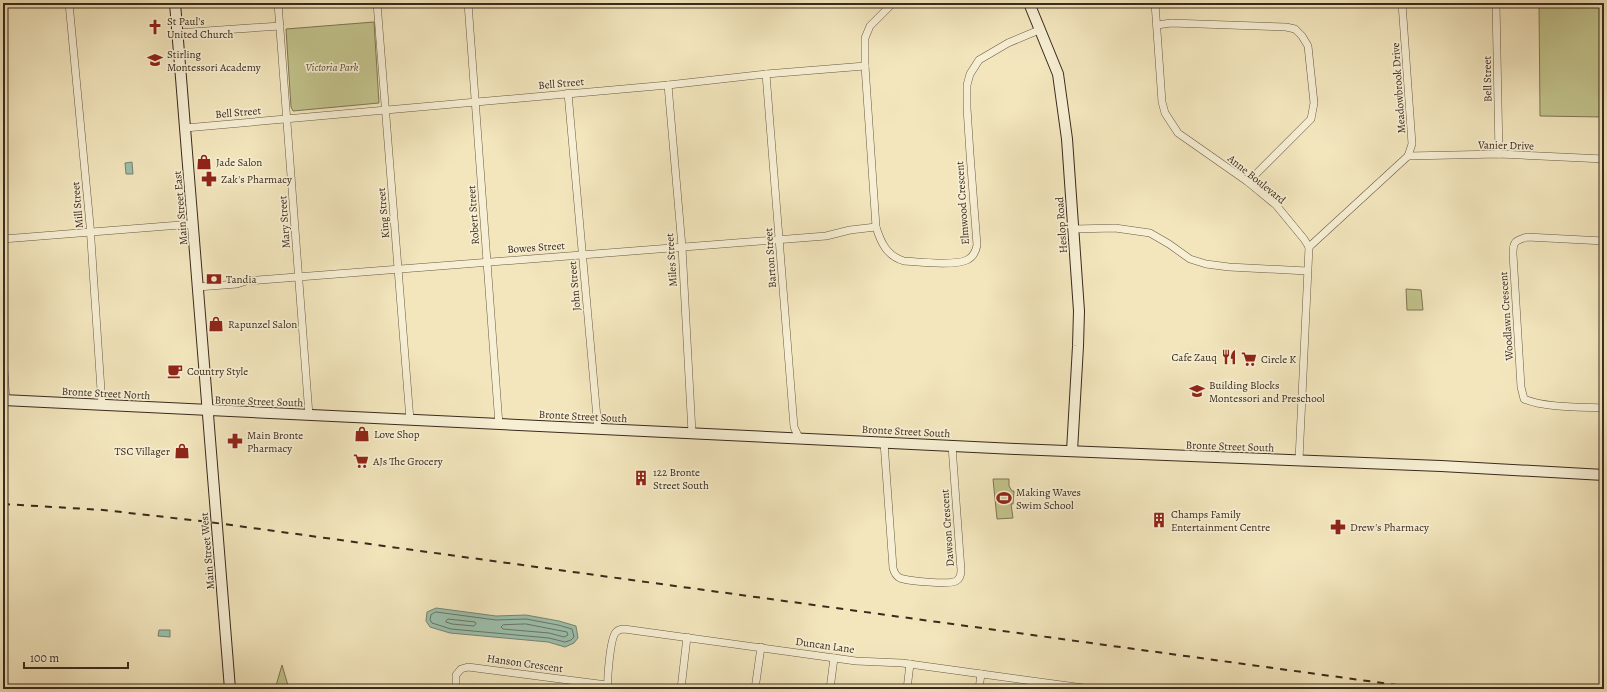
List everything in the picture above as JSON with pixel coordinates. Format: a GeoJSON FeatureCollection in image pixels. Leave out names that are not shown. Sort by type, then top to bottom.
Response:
{"type":"FeatureCollection","features":[{"type":"Feature","properties":{"kind":"main road","name":"Main Street East"},"geometry":{"type":"LineString","coordinates":[[175,3],[207,410]]}},
{"type":"Feature","properties":{"kind":"main road","name":"Heslop Road"},"geometry":{"type":"LineString","coordinates":[[1029,3],[1058,74],[1066,132],[1079,311],[1072,451]]}},
{"type":"Feature","properties":{"kind":"main road","name":"Bronte Street North"},"geometry":{"type":"LineString","coordinates":[[4,400],[207,410]]}},
{"type":"Feature","properties":{"kind":"main road","name":"Bronte Street South"},"geometry":{"type":"LineString","coordinates":[[207,410],[952,446],[1299,460],[1604,475]]}},
{"type":"Feature","properties":{"kind":"main road","name":"Main Street West"},"geometry":{"type":"LineString","coordinates":[[207,410],[230,689]]}},
{"type":"Feature","properties":{"kind":"street"},"geometry":{"type":"LineString","coordinates":[[3,4],[11,3]]}},
{"type":"Feature","properties":{"kind":"street","name":"Mill Street"},"geometry":{"type":"LineString","coordinates":[[70,3],[90,231],[102,405]]}},
{"type":"Feature","properties":{"kind":"street","name":"Mary Street"},"geometry":{"type":"LineString","coordinates":[[278,3],[309,415]]}},
{"type":"Feature","properties":{"kind":"street","name":"King Street"},"geometry":{"type":"LineString","coordinates":[[377,3],[410,420]]}},
{"type":"Feature","properties":{"kind":"street","name":"Robert Street"},"geometry":{"type":"LineString","coordinates":[[468,3],[499,424]]}},
{"type":"Feature","properties":{"kind":"street"},"geometry":{"type":"LineString","coordinates":[[865,66],[865,38],[867,31],[875,19],[893,3]]}},
{"type":"Feature","properties":{"kind":"street","name":"Anne Boulevard"},"geometry":{"type":"LineString","coordinates":[[1155,3],[1162,102],[1169,121],[1178,133],[1248,182],[1276,205],[1309,247]]}},
{"type":"Feature","properties":{"kind":"street","name":"Meadowbrook Drive"},"geometry":{"type":"LineString","coordinates":[[1402,3],[1412,136],[1412,144],[1408,156]]}},
{"type":"Feature","properties":{"kind":"street","name":"Bell Street"},"geometry":{"type":"LineString","coordinates":[[1496,3],[1499,154]]}},
{"type":"Feature","properties":{"kind":"street"},"geometry":{"type":"LineString","coordinates":[[1157,24],[1171,23],[1286,26],[1295,29],[1302,36],[1308,46],[1314,103],[1310,119],[1248,182]]}},
{"type":"Feature","properties":{"kind":"street"},"geometry":{"type":"LineString","coordinates":[[177,33],[280,26]]}},
{"type":"Feature","properties":{"kind":"street","name":"Elmwood Crescent"},"geometry":{"type":"LineString","coordinates":[[865,66],[876,227],[880,239],[888,253],[896,259],[904,261],[959,262],[968,260],[975,253],[977,245],[970,154],[967,84],[970,74],[974,66],[983,58],[1008,43],[1039,30]]}},
{"type":"Feature","properties":{"kind":"street","name":"Bell Street"},"geometry":{"type":"LineString","coordinates":[[185,128],[865,66]]}},
{"type":"Feature","properties":{"kind":"street","name":"Barton Street"},"geometry":{"type":"LineString","coordinates":[[766,74],[794,427],[799,438]]}},
{"type":"Feature","properties":{"kind":"street","name":"Miles Street"},"geometry":{"type":"LineString","coordinates":[[668,85],[682,247],[692,433]]}},
{"type":"Feature","properties":{"kind":"street","name":"John Street"},"geometry":{"type":"LineString","coordinates":[[568,93],[598,429]]}},
{"type":"Feature","properties":{"kind":"street","name":"Vanier Drive"},"geometry":{"type":"LineString","coordinates":[[1408,156],[1499,154],[1604,159]]}},
{"type":"Feature","properties":{"kind":"street"},"geometry":{"type":"LineString","coordinates":[[1299,460],[1309,247],[1408,156]]}},
{"type":"Feature","properties":{"kind":"street"},"geometry":{"type":"LineString","coordinates":[[3,239],[193,224]]}},
{"type":"Feature","properties":{"kind":"street","name":"Bowes Street"},"geometry":{"type":"LineString","coordinates":[[198,287],[237,284],[246,281],[826,236],[850,230],[876,227]]}},
{"type":"Feature","properties":{"kind":"street"},"geometry":{"type":"LineString","coordinates":[[1074,229],[1116,228],[1150,233],[1190,259],[1206,264],[1229,267],[1307,271]]}},
{"type":"Feature","properties":{"kind":"street","name":"Woodlawn Crescent"},"geometry":{"type":"LineString","coordinates":[[1604,241],[1527,237],[1516,240],[1513,245],[1521,387],[1524,399],[1546,404],[1604,408]]}},
{"type":"Feature","properties":{"kind":"street"},"geometry":{"type":"LineString","coordinates":[[3,355],[4,400]]}},
{"type":"Feature","properties":{"kind":"street","name":"Dawson Crescent"},"geometry":{"type":"LineString","coordinates":[[884,442],[893,569],[900,578],[946,584],[957,581],[961,570],[952,446]]}},
{"type":"Feature","properties":{"kind":"street","name":"Duncan Lane"},"geometry":{"type":"LineString","coordinates":[[607,687],[613,636],[618,630],[628,629],[834,658],[910,664],[1091,689]]}},
{"type":"Feature","properties":{"kind":"street"},"geometry":{"type":"LineString","coordinates":[[681,689],[687,637]]}},
{"type":"Feature","properties":{"kind":"street"},"geometry":{"type":"LineString","coordinates":[[755,689],[761,647]]}},
{"type":"Feature","properties":{"kind":"street"},"geometry":{"type":"LineString","coordinates":[[830,689],[834,658]]}},
{"type":"Feature","properties":{"kind":"street"},"geometry":{"type":"LineString","coordinates":[[907,689],[910,664]]}},
{"type":"Feature","properties":{"kind":"street","name":"Hanson Crescent"},"geometry":{"type":"LineString","coordinates":[[456,689],[456,675],[461,670],[468,667],[607,687]]}},
{"type":"Feature","properties":{"kind":"street"},"geometry":{"type":"LineString","coordinates":[[979,689],[981,674]]}},
{"type":"Feature","properties":{"kind":"green space"},"geometry":{"type":"Polygon","coordinates":[[[1539,3],[1604,3],[1604,117],[1540,116],[1539,3]]]}},
{"type":"Feature","properties":{"kind":"green space","name":"Victoria Park"},"geometry":{"type":"Polygon","coordinates":[[[374,22],[379,103],[293,111],[291,107],[286,29],[374,22]]]}},
{"type":"Feature","properties":{"kind":"green space"},"geometry":{"type":"Polygon","coordinates":[[[1406,289],[1421,290],[1423,310],[1407,310],[1406,289]]]}},
{"type":"Feature","properties":{"kind":"green space","name":"Making Waves Swim School"},"geometry":{"type":"Polygon","coordinates":[[[993,479],[1009,479],[1009,486],[1012,491],[1014,491],[1013,504],[1011,504],[1013,518],[997,519],[993,479]]]}},
{"type":"Feature","properties":{"kind":"green space"},"geometry":{"type":"Polygon","coordinates":[[[282,665],[289,689],[275,689],[282,665]]]}},
{"type":"Feature","properties":{"kind":"water"},"geometry":{"type":"Polygon","coordinates":[[[132,162],[133,174],[126,174],[125,163],[132,162]]]}},
{"type":"Feature","properties":{"kind":"water"},"geometry":{"type":"Polygon","coordinates":[[[436,608],[496,616],[526,615],[559,621],[576,626],[578,638],[574,643],[565,647],[548,642],[450,633],[430,627],[426,621],[427,612],[436,608]]]}},
{"type":"Feature","properties":{"kind":"water"},"geometry":{"type":"Polygon","coordinates":[[[159,630],[170,630],[170,637],[158,636],[159,630]]]}},
{"type":"Feature","properties":{"kind":"railway"},"geometry":{"type":"LineString","coordinates":[[3,504],[103,510],[209,522],[1426,689]]}},
{"type":"Feature","properties":{"kind":"place","name":"St Paul's United Church"},"geometry":{"type":"Point","coordinates":[155,27]}},
{"type":"Feature","properties":{"kind":"place","name":"Stirling Montessori Academy"},"geometry":{"type":"Point","coordinates":[155,60]}},
{"type":"Feature","properties":{"kind":"place","name":"Jade Salon"},"geometry":{"type":"Point","coordinates":[204,162]}},
{"type":"Feature","properties":{"kind":"place","name":"Zak's Pharmacy"},"geometry":{"type":"Point","coordinates":[209,179]}},
{"type":"Feature","properties":{"kind":"place","name":"Tandia"},"geometry":{"type":"Point","coordinates":[214,279]}},
{"type":"Feature","properties":{"kind":"place","name":"Rapunzel Salon"},"geometry":{"type":"Point","coordinates":[216,324]}},
{"type":"Feature","properties":{"kind":"place","name":"Cafe Zauq"},"geometry":{"type":"Point","coordinates":[1229,357]}},
{"type":"Feature","properties":{"kind":"place","name":"Circle K"},"geometry":{"type":"Point","coordinates":[1249,359]}},
{"type":"Feature","properties":{"kind":"place","name":"Country Style"},"geometry":{"type":"Point","coordinates":[175,371]}},
{"type":"Feature","properties":{"kind":"place","name":"Building Blocks Montessori and Preschool"},"geometry":{"type":"Point","coordinates":[1197,391]}},
{"type":"Feature","properties":{"kind":"place","name":"Love Shop"},"geometry":{"type":"Point","coordinates":[362,434]}},
{"type":"Feature","properties":{"kind":"place","name":"Main Bronte Pharmacy"},"geometry":{"type":"Point","coordinates":[235,441]}},
{"type":"Feature","properties":{"kind":"place","name":"TSC Villager"},"geometry":{"type":"Point","coordinates":[182,451]}},
{"type":"Feature","properties":{"kind":"place","name":"AJs The Grocery"},"geometry":{"type":"Point","coordinates":[361,461]}},
{"type":"Feature","properties":{"kind":"place","name":"122 Bronte Street South"},"geometry":{"type":"Point","coordinates":[641,478]}},
{"type":"Feature","properties":{"kind":"place","name":"Making Waves Swim School"},"geometry":{"type":"Point","coordinates":[1004,498]}},
{"type":"Feature","properties":{"kind":"place","name":"Champs Family Entertainment Centre"},"geometry":{"type":"Point","coordinates":[1159,520]}},
{"type":"Feature","properties":{"kind":"place","name":"Drew's Pharmacy"},"geometry":{"type":"Point","coordinates":[1338,527]}}]}
